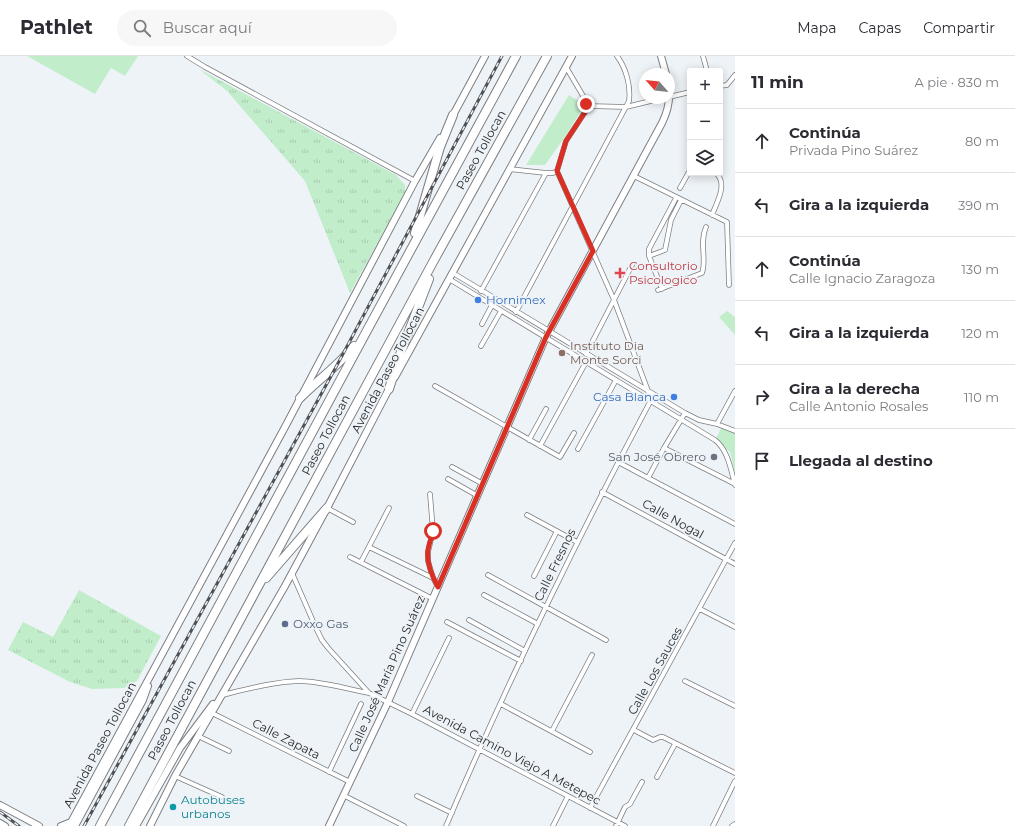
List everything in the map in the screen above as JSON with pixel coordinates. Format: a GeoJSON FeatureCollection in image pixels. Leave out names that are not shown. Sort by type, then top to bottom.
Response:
{"type":"FeatureCollection","features":[{"type":"Feature","properties":{"kind":"highway","name":"Paseo Tollocan"},"geometry":{"type":"LineString","coordinates":[[100,826],[245,559],[409,251],[516,56]]}},
{"type":"Feature","properties":{"kind":"highway","name":"Paseo Tollocan"},"geometry":{"type":"LineString","coordinates":[[129,826],[433,262],[546,56]]}},
{"type":"Feature","properties":{"kind":"highway"},"geometry":{"type":"LineString","coordinates":[[409,251],[440,147],[453,115]]}},
{"type":"Feature","properties":{"kind":"highway"},"geometry":{"type":"LineString","coordinates":[[389,389],[399,357],[427,284],[433,262]]}},
{"type":"Feature","properties":{"kind":"highway"},"geometry":{"type":"LineString","coordinates":[[300,398],[313,385],[336,367],[368,328]]}},
{"type":"Feature","properties":{"kind":"highway"},"geometry":{"type":"LineString","coordinates":[[256,589],[327,508]]}},
{"type":"Feature","properties":{"kind":"main road","name":"Avenida Paseo Tollocan"},"geometry":{"type":"LineString","coordinates":[[71,825],[415,181],[485,56]]}},
{"type":"Feature","properties":{"kind":"main road","name":"Avenida Paseo Tollocan"},"geometry":{"type":"LineString","coordinates":[[150,826],[175,776],[292,572],[389,389],[572,56]]}},
{"type":"Feature","properties":{"kind":"main road"},"geometry":{"type":"LineString","coordinates":[[661,56],[664,68]]}},
{"type":"Feature","properties":{"kind":"main road","name":"Calle José María Pino Suárez"},"geometry":{"type":"LineString","coordinates":[[329,826],[388,702],[508,428],[546,337],[666,116],[668,104]]}},
{"type":"Feature","properties":{"kind":"main road","name":"Avenida Paseo Tollocan"},"geometry":{"type":"LineString","coordinates":[[71,825],[113,756],[143,700],[151,675]]}},
{"type":"Feature","properties":{"kind":"main road","name":"Avenida Paseo Tollocan"},"geometry":{"type":"LineString","coordinates":[[136,826],[186,739],[217,699],[222,695]]}},
{"type":"Feature","properties":{"kind":"main road"},"geometry":{"type":"LineString","coordinates":[[0,805],[39,826]]}},
{"type":"Feature","properties":{"kind":"main road"},"geometry":{"type":"LineString","coordinates":[[0,823],[5,826]]}},
{"type":"Feature","properties":{"kind":"main road"},"geometry":{"type":"LineString","coordinates":[[61,826],[71,825]]}},
{"type":"Feature","properties":{"kind":"street"},"geometry":{"type":"LineString","coordinates":[[187,56],[415,181]]}},
{"type":"Feature","properties":{"kind":"street"},"geometry":{"type":"LineString","coordinates":[[516,312],[629,101],[630,96],[627,76],[617,56]]}},
{"type":"Feature","properties":{"kind":"street"},"geometry":{"type":"LineString","coordinates":[[703,56],[706,68]]}},
{"type":"Feature","properties":{"kind":"street"},"geometry":{"type":"LineString","coordinates":[[566,67],[589,106]]}},
{"type":"Feature","properties":{"kind":"street"},"geometry":{"type":"LineString","coordinates":[[723,85],[727,84],[735,75]]}},
{"type":"Feature","properties":{"kind":"street"},"geometry":{"type":"LineString","coordinates":[[675,93],[687,92]]}},
{"type":"Feature","properties":{"kind":"street"},"geometry":{"type":"LineString","coordinates":[[589,106],[626,107],[639,104]]}},
{"type":"Feature","properties":{"kind":"street"},"geometry":{"type":"LineString","coordinates":[[589,106],[566,141],[557,171],[573,204],[614,300],[651,400]]}},
{"type":"Feature","properties":{"kind":"street"},"geometry":{"type":"LineString","coordinates":[[509,169],[546,173],[553,173],[557,171]]}},
{"type":"Feature","properties":{"kind":"street"},"geometry":{"type":"LineString","coordinates":[[482,291],[546,173]]}},
{"type":"Feature","properties":{"kind":"street"},"geometry":{"type":"LineString","coordinates":[[680,188],[687,175]]}},
{"type":"Feature","properties":{"kind":"street"},"geometry":{"type":"LineString","coordinates":[[634,176],[727,222],[729,285]]}},
{"type":"Feature","properties":{"kind":"street"},"geometry":{"type":"LineString","coordinates":[[712,215],[722,186],[719,176]]}},
{"type":"Feature","properties":{"kind":"street"},"geometry":{"type":"LineString","coordinates":[[676,198],[650,246],[649,256],[660,290],[702,273],[702,239],[706,227]]}},
{"type":"Feature","properties":{"kind":"street"},"geometry":{"type":"LineString","coordinates":[[649,256],[666,250],[672,217],[681,200]]}},
{"type":"Feature","properties":{"kind":"street"},"geometry":{"type":"LineString","coordinates":[[667,215],[672,217]]}},
{"type":"Feature","properties":{"kind":"street"},"geometry":{"type":"LineString","coordinates":[[586,354],[632,265]]}},
{"type":"Feature","properties":{"kind":"street"},"geometry":{"type":"LineString","coordinates":[[453,273],[685,413],[705,423],[717,424],[735,431]]}},
{"type":"Feature","properties":{"kind":"street"},"geometry":{"type":"LineString","coordinates":[[449,279],[651,400],[719,443],[725,453],[735,484]]}},
{"type":"Feature","properties":{"kind":"street"},"geometry":{"type":"LineString","coordinates":[[482,324],[492,305]]}},
{"type":"Feature","properties":{"kind":"street"},"geometry":{"type":"LineString","coordinates":[[482,346],[501,311]]}},
{"type":"Feature","properties":{"kind":"street"},"geometry":{"type":"LineString","coordinates":[[540,446],[586,362]]}},
{"type":"Feature","properties":{"kind":"street"},"geometry":{"type":"LineString","coordinates":[[578,449],[616,380]]}},
{"type":"Feature","properties":{"kind":"street"},"geometry":{"type":"LineString","coordinates":[[435,386],[560,457],[574,434]]}},
{"type":"Feature","properties":{"kind":"street"},"geometry":{"type":"LineString","coordinates":[[717,424],[735,391]]}},
{"type":"Feature","properties":{"kind":"street","name":"Calle Fresnos"},"geometry":{"type":"LineString","coordinates":[[446,826],[479,749],[577,542],[651,400]]}},
{"type":"Feature","properties":{"kind":"street"},"geometry":{"type":"LineString","coordinates":[[529,440],[546,409]]}},
{"type":"Feature","properties":{"kind":"street"},"geometry":{"type":"LineString","coordinates":[[648,478],[685,413]]}},
{"type":"Feature","properties":{"kind":"street"},"geometry":{"type":"LineString","coordinates":[[664,448],[735,484]]}},
{"type":"Feature","properties":{"kind":"street"},"geometry":{"type":"LineString","coordinates":[[618,462],[735,524]]}},
{"type":"Feature","properties":{"kind":"street"},"geometry":{"type":"LineString","coordinates":[[452,467],[483,484]]}},
{"type":"Feature","properties":{"kind":"street"},"geometry":{"type":"LineString","coordinates":[[448,479],[478,496]]}},
{"type":"Feature","properties":{"kind":"street","name":"Calle Nogal"},"geometry":{"type":"LineString","coordinates":[[602,492],[735,564]]}},
{"type":"Feature","properties":{"kind":"street"},"geometry":{"type":"LineString","coordinates":[[430,494],[433,531],[428,552],[428,560],[433,578],[438,587]]}},
{"type":"Feature","properties":{"kind":"street"},"geometry":{"type":"LineString","coordinates":[[327,508],[354,522]]}},
{"type":"Feature","properties":{"kind":"street"},"geometry":{"type":"LineString","coordinates":[[361,562],[389,508]]}},
{"type":"Feature","properties":{"kind":"street"},"geometry":{"type":"LineString","coordinates":[[528,515],[577,542]]}},
{"type":"Feature","properties":{"kind":"street"},"geometry":{"type":"LineString","coordinates":[[534,576],[557,531]]}},
{"type":"Feature","properties":{"kind":"street","name":"Calle Los Sauces"},"geometry":{"type":"LineString","coordinates":[[590,808],[735,543]]}},
{"type":"Feature","properties":{"kind":"street"},"geometry":{"type":"LineString","coordinates":[[369,547],[433,578]]}},
{"type":"Feature","properties":{"kind":"street"},"geometry":{"type":"LineString","coordinates":[[350,557],[433,599]]}},
{"type":"Feature","properties":{"kind":"street"},"geometry":{"type":"LineString","coordinates":[[292,572],[322,640],[369,693]]}},
{"type":"Feature","properties":{"kind":"street"},"geometry":{"type":"LineString","coordinates":[[488,575],[606,640]]}},
{"type":"Feature","properties":{"kind":"street"},"geometry":{"type":"LineString","coordinates":[[484,595],[538,624]]}},
{"type":"Feature","properties":{"kind":"street"},"geometry":{"type":"LineString","coordinates":[[700,609],[735,627]]}},
{"type":"Feature","properties":{"kind":"street"},"geometry":{"type":"LineString","coordinates":[[469,620],[525,651]]}},
{"type":"Feature","properties":{"kind":"street"},"geometry":{"type":"LineString","coordinates":[[447,622],[521,661]]}},
{"type":"Feature","properties":{"kind":"street"},"geometry":{"type":"LineString","coordinates":[[412,714],[449,638]]}},
{"type":"Feature","properties":{"kind":"street"},"geometry":{"type":"LineString","coordinates":[[552,731],[592,655]]}},
{"type":"Feature","properties":{"kind":"street"},"geometry":{"type":"LineString","coordinates":[[222,695],[273,684],[298,681],[369,693]]}},
{"type":"Feature","properties":{"kind":"street"},"geometry":{"type":"LineString","coordinates":[[685,681],[735,706]]}},
{"type":"Feature","properties":{"kind":"street","name":"Avenida Camino Viejo A Metepec"},"geometry":{"type":"LineString","coordinates":[[369,693],[568,796],[616,824],[625,826]]}},
{"type":"Feature","properties":{"kind":"street"},"geometry":{"type":"LineString","coordinates":[[329,772],[361,704]]}},
{"type":"Feature","properties":{"kind":"street"},"geometry":{"type":"LineString","coordinates":[[501,704],[590,752]]}},
{"type":"Feature","properties":{"kind":"street","name":"Calle Zapata"},"geometry":{"type":"LineString","coordinates":[[212,713],[350,782]]}},
{"type":"Feature","properties":{"kind":"street"},"geometry":{"type":"LineString","coordinates":[[634,730],[653,740],[660,737],[735,773]]}},
{"type":"Feature","properties":{"kind":"street"},"geometry":{"type":"LineString","coordinates":[[198,736],[229,751]]}},
{"type":"Feature","properties":{"kind":"street"},"geometry":{"type":"LineString","coordinates":[[656,777],[675,744]]}},
{"type":"Feature","properties":{"kind":"street"},"geometry":{"type":"LineString","coordinates":[[175,776],[222,797]]}},
{"type":"Feature","properties":{"kind":"street"},"geometry":{"type":"LineString","coordinates":[[713,826],[735,781]]}},
{"type":"Feature","properties":{"kind":"street"},"geometry":{"type":"LineString","coordinates":[[616,824],[625,807],[630,803],[642,782]]}},
{"type":"Feature","properties":{"kind":"street"},"geometry":{"type":"LineString","coordinates":[[343,795],[404,826]]}},
{"type":"Feature","properties":{"kind":"street"},"geometry":{"type":"LineString","coordinates":[[417,796],[452,813]]}},
{"type":"Feature","properties":{"kind":"street"},"geometry":{"type":"LineString","coordinates":[[553,826],[568,796]]}},
{"type":"Feature","properties":{"kind":"green space"},"geometry":{"type":"Polygon","coordinates":[[[27,56],[138,56],[125,76],[111,68],[95,94],[27,56]]]}},
{"type":"Feature","properties":{"kind":"green space"},"geometry":{"type":"Polygon","coordinates":[[[199,69],[396,175],[405,185],[405,193],[350,293],[305,181],[227,91],[199,69]]]}},
{"type":"Feature","properties":{"kind":"green space"},"geometry":{"type":"Polygon","coordinates":[[[569,95],[585,105],[545,165],[526,165],[569,95]]]}},
{"type":"Feature","properties":{"kind":"green space"},"geometry":{"type":"Polygon","coordinates":[[[727,311],[735,317],[735,335],[719,317],[727,311]]]}},
{"type":"Feature","properties":{"kind":"green space"},"geometry":{"type":"Polygon","coordinates":[[[722,426],[735,431],[735,473],[730,452],[716,439],[722,426]]]}},
{"type":"Feature","properties":{"kind":"green space"},"geometry":{"type":"Polygon","coordinates":[[[79,590],[161,636],[137,681],[124,688],[92,689],[70,682],[8,650],[23,622],[53,637],[79,590]]]}},
{"type":"Feature","properties":{"kind":"railway"},"geometry":{"type":"LineString","coordinates":[[84,826],[336,367],[502,56]]}},
{"type":"Feature","properties":{"kind":"railway"},"geometry":{"type":"LineString","coordinates":[[0,812],[19,826]]}},
{"type":"Feature","properties":{"kind":"place","name":"Consultorio Psicologico"},"geometry":{"type":"Point","coordinates":[620,273]}},
{"type":"Feature","properties":{"kind":"place","name":"Hornimex"},"geometry":{"type":"Point","coordinates":[478,300]}},
{"type":"Feature","properties":{"kind":"place","name":"Instituto Dia Monte Sorci"},"geometry":{"type":"Point","coordinates":[562,353]}},
{"type":"Feature","properties":{"kind":"place","name":"Casa Blanca"},"geometry":{"type":"Point","coordinates":[674,397]}},
{"type":"Feature","properties":{"kind":"place","name":"San José Obrero"},"geometry":{"type":"Point","coordinates":[714,457]}},
{"type":"Feature","properties":{"kind":"place","name":"Oxxo Gas"},"geometry":{"type":"Point","coordinates":[285,624]}},
{"type":"Feature","properties":{"kind":"place","name":"Autobuses urbanos"},"geometry":{"type":"Point","coordinates":[173,807]}},
{"type":"Feature","properties":{"kind":"route"},"geometry":{"type":"LineString","coordinates":[[433,531],[428,552],[428,560],[433,578],[438,587],[508,428],[546,337],[593,251],[557,171],[561,162],[566,141],[589,106],[586,104]]}}]}
